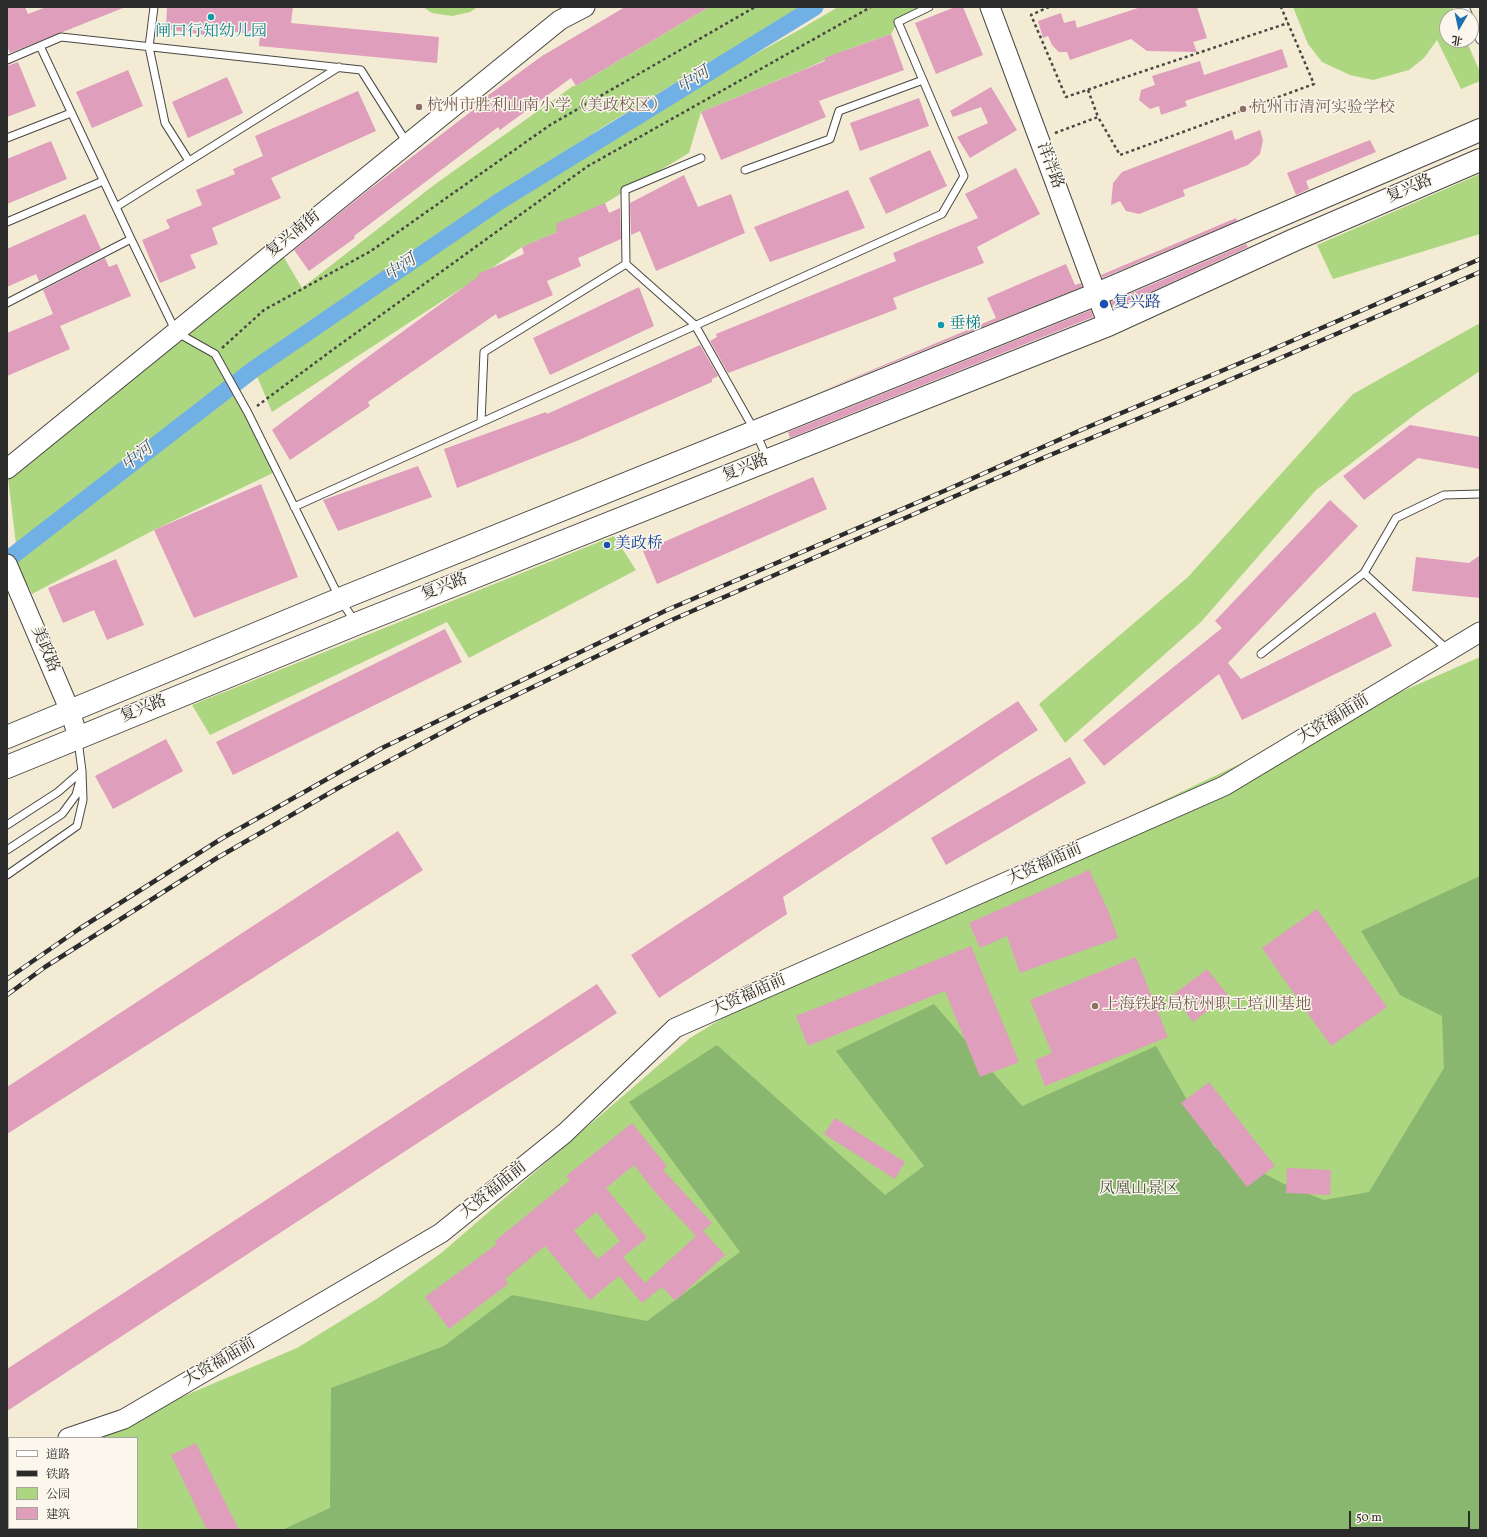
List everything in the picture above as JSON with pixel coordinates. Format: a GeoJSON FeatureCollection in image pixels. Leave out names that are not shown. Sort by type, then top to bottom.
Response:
{"type":"FeatureCollection","features":[{"type":"Feature","properties":{"kind":"main road","name":"复兴路"},"geometry":{"type":"LineString","coordinates":[[7,737],[340,599],[756,433],[1097,294],[1480,130]]}},
{"type":"Feature","properties":{"kind":"main road","name":"复兴路"},"geometry":{"type":"LineString","coordinates":[[7,767],[356,624],[1108,325],[1294,240],[1480,160]]}},
{"type":"Feature","properties":{"kind":"street","name":"复兴南街"},"geometry":{"type":"LineString","coordinates":[[7,469],[560,20],[585,7]]}},
{"type":"Feature","properties":{"kind":"street","name":"洋泮路"},"geometry":{"type":"LineString","coordinates":[[990,7],[1108,325]]}},
{"type":"Feature","properties":{"kind":"street","name":"美政路"},"geometry":{"type":"LineString","coordinates":[[8,568],[70,711],[78,737]]}},
{"type":"Feature","properties":{"kind":"street","name":"大资福庙前"},"geometry":{"type":"LineString","coordinates":[[71,1437],[124,1419],[442,1234],[565,1133],[675,1028],[1224,786],[1480,632]]}},
{"type":"Feature","properties":{"kind":"lane"},"geometry":{"type":"LineString","coordinates":[[154,7],[149,47],[165,123],[189,161]]}},
{"type":"Feature","properties":{"kind":"lane"},"geometry":{"type":"LineString","coordinates":[[294,507],[942,214],[964,176],[898,22],[929,7]]}},
{"type":"Feature","properties":{"kind":"lane"},"geometry":{"type":"LineString","coordinates":[[7,60],[61,37],[361,70],[407,143]]}},
{"type":"Feature","properties":{"kind":"lane"},"geometry":{"type":"LineString","coordinates":[[40,46],[130,240],[176,332],[215,354],[248,413],[340,599],[356,624]]}},
{"type":"Feature","properties":{"kind":"lane"},"geometry":{"type":"LineString","coordinates":[[116,207],[339,68]]}},
{"type":"Feature","properties":{"kind":"lane"},"geometry":{"type":"LineString","coordinates":[[745,170],[830,139],[839,111],[923,80]]}},
{"type":"Feature","properties":{"kind":"lane"},"geometry":{"type":"LineString","coordinates":[[7,138],[71,113]]}},
{"type":"Feature","properties":{"kind":"lane"},"geometry":{"type":"LineString","coordinates":[[701,158],[625,190],[626,264],[696,325],[756,433],[768,460]]}},
{"type":"Feature","properties":{"kind":"lane"},"geometry":{"type":"LineString","coordinates":[[7,222],[103,181]]}},
{"type":"Feature","properties":{"kind":"lane"},"geometry":{"type":"LineString","coordinates":[[7,303],[130,240]]}},
{"type":"Feature","properties":{"kind":"lane"},"geometry":{"type":"LineString","coordinates":[[481,422],[484,352],[626,264]]}},
{"type":"Feature","properties":{"kind":"lane"},"geometry":{"type":"LineString","coordinates":[[1261,654],[1364,573],[1396,518],[1444,496],[1480,494]]}},
{"type":"Feature","properties":{"kind":"lane"},"geometry":{"type":"LineString","coordinates":[[1364,573],[1449,650]]}},
{"type":"Feature","properties":{"kind":"lane"},"geometry":{"type":"LineString","coordinates":[[7,874],[77,826],[83,800],[82,770],[78,737]]}},
{"type":"Feature","properties":{"kind":"lane"},"geometry":{"type":"LineString","coordinates":[[7,825],[58,792],[82,770]]}},
{"type":"Feature","properties":{"kind":"lane"},"geometry":{"type":"LineString","coordinates":[[7,850],[62,814],[76,795],[82,770]]}},
{"type":"Feature","properties":{"kind":"path"},"geometry":{"type":"LineString","coordinates":[[215,354],[264,310],[371,251],[550,125],[755,7]]}},
{"type":"Feature","properties":{"kind":"path"},"geometry":{"type":"LineString","coordinates":[[248,413],[331,351],[588,166],[871,7]]}},
{"type":"Feature","properties":{"kind":"path"},"geometry":{"type":"LineString","coordinates":[[1049,7],[1031,15],[1066,97],[1288,23]]}},
{"type":"Feature","properties":{"kind":"path"},"geometry":{"type":"LineString","coordinates":[[1088,90],[1098,117],[1120,156],[1314,84],[1282,7]]}},
{"type":"Feature","properties":{"kind":"path"},"geometry":{"type":"LineString","coordinates":[[1039,139],[1098,117]]}},
{"type":"Feature","properties":{"kind":"green space"},"geometry":{"type":"Polygon","coordinates":[[[423,7],[478,7],[470,12],[452,16],[432,13],[423,7]]]}},
{"type":"Feature","properties":{"kind":"green space"},"geometry":{"type":"Polygon","coordinates":[[[709,7],[801,7],[606,125],[434,237],[238,371],[16,544],[7,469],[282,254],[302,288],[434,185],[573,86],[576,86],[709,7]]]}},
{"type":"Feature","properties":{"kind":"green space"},"geometry":{"type":"Polygon","coordinates":[[[838,7],[929,7],[898,22],[891,34],[849,49],[701,112],[689,153],[557,232],[522,247],[476,279],[272,412],[254,369],[407,265],[601,139],[838,7]]]}},
{"type":"Feature","properties":{"kind":"green space"},"geometry":{"type":"Polygon","coordinates":[[[1293,7],[1452,8],[1439,8],[1439,44],[1437,40],[1424,58],[1409,70],[1373,80],[1350,75],[1322,62],[1308,44],[1293,7]]]}},
{"type":"Feature","properties":{"kind":"green space"},"geometry":{"type":"Polygon","coordinates":[[[1441,48],[1470,48],[1480,72],[1480,81],[1461,89],[1441,48]]]}},
{"type":"Feature","properties":{"kind":"green space"},"geometry":{"type":"Polygon","coordinates":[[[1480,174],[1480,234],[1333,279],[1317,245],[1480,174]]]}},
{"type":"Feature","properties":{"kind":"green space"},"geometry":{"type":"Polygon","coordinates":[[[1480,323],[1480,371],[1421,410],[1316,490],[1201,622],[1065,743],[1039,704],[1188,577],[1353,394],[1480,323]]]}},
{"type":"Feature","properties":{"kind":"green space"},"geometry":{"type":"Polygon","coordinates":[[[236,393],[277,471],[154,530],[32,594],[16,562],[236,393]]]}},
{"type":"Feature","properties":{"kind":"green space"},"geometry":{"type":"Polygon","coordinates":[[[614,536],[636,570],[469,658],[447,622],[210,735],[192,705],[614,536]]]}},
{"type":"Feature","properties":{"kind":"green space","name":"凤凰山景区"},"geometry":{"type":"Polygon","coordinates":[[[1480,657],[1480,1530],[7,1530],[8,1470],[8,1529],[138,1529],[138,1437],[87,1437],[297,1348],[378,1298],[440,1254],[690,1038],[772,988],[1271,749],[1480,657]]]}},
{"type":"Feature","properties":{"kind":"green space","name":"凤凰山景区"},"geometry":{"type":"Polygon","coordinates":[[[1480,876],[1480,1530],[282,1530],[330,1508],[331,1388],[444,1346],[512,1295],[647,1321],[740,1252],[629,1102],[717,1045],[885,1195],[924,1166],[836,1051],[934,1004],[1022,1106],[1156,1046],[1214,1147],[1284,1184],[1324,1200],[1369,1192],[1444,1068],[1442,1016],[1400,995],[1361,931],[1480,876]]]}},
{"type":"Feature","properties":{"kind":"building"},"geometry":{"type":"Polygon","coordinates":[[[7,7],[25,7],[28,14],[46,7],[123,8],[10,53],[7,46],[7,7]]]}},
{"type":"Feature","properties":{"kind":"building"},"geometry":{"type":"Polygon","coordinates":[[[167,7],[293,7],[291,23],[439,37],[437,63],[259,46],[260,35],[205,28],[205,35],[166,29],[167,7]]]}},
{"type":"Feature","properties":{"kind":"building"},"geometry":{"type":"Polygon","coordinates":[[[625,7],[709,7],[576,86],[571,78],[500,130],[498,127],[354,236],[355,238],[309,271],[294,250],[366,192],[481,104],[479,102],[542,56],[625,7]]]}},
{"type":"Feature","properties":{"kind":"building"},"geometry":{"type":"Polygon","coordinates":[[[955,7],[963,7],[983,55],[936,74],[915,23],[955,7]]]}},
{"type":"Feature","properties":{"kind":"building"},"geometry":{"type":"Polygon","coordinates":[[[1141,7],[1197,7],[1207,38],[1193,42],[1197,52],[1147,51],[1131,39],[1070,60],[1067,52],[1059,52],[1052,45],[1048,36],[1043,38],[1038,21],[1061,13],[1064,23],[1075,20],[1077,28],[1141,7]]]}},
{"type":"Feature","properties":{"kind":"building"},"geometry":{"type":"Polygon","coordinates":[[[891,34],[904,70],[819,101],[826,117],[721,160],[701,112],[825,61],[824,58],[891,34]]]}},
{"type":"Feature","properties":{"kind":"building"},"geometry":{"type":"Polygon","coordinates":[[[1282,49],[1288,67],[1185,101],[1187,106],[1161,115],[1159,106],[1150,109],[1139,100],[1141,90],[1155,85],[1152,76],[1200,61],[1204,75],[1282,49]]]}},
{"type":"Feature","properties":{"kind":"building"},"geometry":{"type":"Polygon","coordinates":[[[18,62],[36,106],[7,117],[7,66],[18,62]]]}},
{"type":"Feature","properties":{"kind":"building"},"geometry":{"type":"Polygon","coordinates":[[[128,70],[143,106],[92,128],[76,92],[128,70]]]}},
{"type":"Feature","properties":{"kind":"building"},"geometry":{"type":"Polygon","coordinates":[[[227,77],[243,113],[188,138],[172,102],[227,77]]]}},
{"type":"Feature","properties":{"kind":"building"},"geometry":{"type":"Polygon","coordinates":[[[991,87],[1017,130],[970,158],[957,137],[988,123],[981,107],[953,117],[950,111],[991,87]]]}},
{"type":"Feature","properties":{"kind":"building"},"geometry":{"type":"Polygon","coordinates":[[[358,91],[376,131],[271,178],[281,198],[212,228],[218,244],[190,255],[196,268],[160,283],[142,240],[170,228],[166,220],[202,205],[196,190],[235,174],[233,169],[263,156],[255,136],[358,91]]]}},
{"type":"Feature","properties":{"kind":"building"},"geometry":{"type":"Polygon","coordinates":[[[919,98],[929,126],[860,151],[850,123],[919,98]]]}},
{"type":"Feature","properties":{"kind":"building"},"geometry":{"type":"Polygon","coordinates":[[[1232,130],[1235,140],[1260,130],[1263,140],[1260,154],[1248,165],[1183,190],[1185,196],[1139,214],[1126,211],[1120,201],[1111,205],[1113,183],[1122,172],[1232,130]]]}},
{"type":"Feature","properties":{"kind":"building"},"geometry":{"type":"Polygon","coordinates":[[[1370,140],[1376,152],[1306,181],[1309,189],[1296,195],[1287,173],[1370,140]]]}},
{"type":"Feature","properties":{"kind":"building"},"geometry":{"type":"Polygon","coordinates":[[[51,141],[67,179],[7,204],[7,159],[51,141]]]}},
{"type":"Feature","properties":{"kind":"building"},"geometry":{"type":"Polygon","coordinates":[[[930,150],[947,186],[886,214],[869,178],[930,150]]]}},
{"type":"Feature","properties":{"kind":"building"},"geometry":{"type":"Polygon","coordinates":[[[1016,168],[1040,214],[977,247],[984,263],[893,298],[897,309],[728,373],[710,341],[717,337],[716,334],[896,261],[893,253],[978,218],[965,194],[1016,168]]]}},
{"type":"Feature","properties":{"kind":"building"},"geometry":{"type":"Polygon","coordinates":[[[684,175],[698,207],[731,194],[745,233],[656,271],[640,231],[631,235],[630,203],[684,175]]]}},
{"type":"Feature","properties":{"kind":"building"},"geometry":{"type":"Polygon","coordinates":[[[848,190],[865,228],[770,262],[754,227],[848,190]]]}},
{"type":"Feature","properties":{"kind":"building"},"geometry":{"type":"Polygon","coordinates":[[[605,203],[609,213],[620,208],[621,239],[578,258],[581,266],[547,281],[553,295],[498,319],[496,314],[368,402],[370,406],[290,460],[272,430],[354,367],[479,276],[478,274],[524,254],[522,247],[557,232],[556,224],[605,203]]]}},
{"type":"Feature","properties":{"kind":"building"},"geometry":{"type":"Polygon","coordinates":[[[85,214],[101,249],[39,281],[36,274],[7,287],[7,249],[85,214]]]}},
{"type":"Feature","properties":{"kind":"building"},"geometry":{"type":"Polygon","coordinates":[[[1236,218],[1237,221],[1102,278],[1101,275],[1236,218]]]}},
{"type":"Feature","properties":{"kind":"building"},"geometry":{"type":"Polygon","coordinates":[[[1246,244],[1248,247],[1114,309],[1111,302],[1246,244]]]}},
{"type":"Feature","properties":{"kind":"building"},"geometry":{"type":"Polygon","coordinates":[[[105,258],[109,267],[117,264],[131,296],[60,326],[70,349],[7,376],[7,333],[53,314],[43,290],[105,258]]]}},
{"type":"Feature","properties":{"kind":"building"},"geometry":{"type":"Polygon","coordinates":[[[1066,264],[1075,285],[1081,283],[1082,287],[817,393],[996,318],[987,298],[1066,264]]]}},
{"type":"Feature","properties":{"kind":"building"},"geometry":{"type":"Polygon","coordinates":[[[639,287],[654,326],[550,375],[533,338],[639,287]]]}},
{"type":"Feature","properties":{"kind":"building"},"geometry":{"type":"Polygon","coordinates":[[[1091,310],[1093,317],[790,438],[788,432],[1091,310]]]}},
{"type":"Feature","properties":{"kind":"building"},"geometry":{"type":"Polygon","coordinates":[[[700,345],[718,376],[712,379],[712,382],[579,440],[457,488],[444,449],[546,412],[547,414],[700,345]]]}},
{"type":"Feature","properties":{"kind":"building"},"geometry":{"type":"Polygon","coordinates":[[[1410,425],[1480,437],[1480,469],[1418,458],[1364,500],[1343,476],[1410,425]]]}},
{"type":"Feature","properties":{"kind":"building"},"geometry":{"type":"Polygon","coordinates":[[[418,466],[432,497],[338,531],[323,500],[418,466]]]}},
{"type":"Feature","properties":{"kind":"building"},"geometry":{"type":"Polygon","coordinates":[[[813,477],[827,509],[657,584],[643,551],[813,477]]]}},
{"type":"Feature","properties":{"kind":"building"},"geometry":{"type":"Polygon","coordinates":[[[261,484],[298,577],[194,618],[154,530],[261,484]]]}},
{"type":"Feature","properties":{"kind":"building"},"geometry":{"type":"Polygon","coordinates":[[[1330,500],[1358,526],[1228,663],[1241,679],[1375,612],[1392,646],[1242,720],[1219,674],[1104,766],[1083,740],[1222,628],[1215,621],[1330,500]]]}},
{"type":"Feature","properties":{"kind":"building"},"geometry":{"type":"Polygon","coordinates":[[[1480,555],[1480,598],[1412,591],[1416,557],[1469,563],[1480,555]]]}},
{"type":"Feature","properties":{"kind":"building"},"geometry":{"type":"Polygon","coordinates":[[[116,559],[144,625],[107,640],[94,610],[63,623],[48,588],[116,559]]]}},
{"type":"Feature","properties":{"kind":"building"},"geometry":{"type":"Polygon","coordinates":[[[445,629],[462,662],[233,775],[216,742],[445,629]]]}},
{"type":"Feature","properties":{"kind":"building"},"geometry":{"type":"Polygon","coordinates":[[[1018,701],[1038,730],[783,897],[787,914],[659,998],[631,955],[1018,701]]]}},
{"type":"Feature","properties":{"kind":"building"},"geometry":{"type":"Polygon","coordinates":[[[166,739],[183,771],[113,809],[95,776],[166,739]]]}},
{"type":"Feature","properties":{"kind":"building"},"geometry":{"type":"Polygon","coordinates":[[[1070,757],[1086,783],[946,865],[931,838],[1070,757]]]}},
{"type":"Feature","properties":{"kind":"building"},"geometry":{"type":"Polygon","coordinates":[[[398,831],[423,870],[7,1134],[7,1087],[398,831]]]}},
{"type":"Feature","properties":{"kind":"building"},"geometry":{"type":"Polygon","coordinates":[[[1089,870],[1108,910],[1118,938],[1020,973],[1007,936],[980,948],[969,923],[1089,870]]]}},
{"type":"Feature","properties":{"kind":"building"},"geometry":{"type":"Polygon","coordinates":[[[1317,909],[1387,1007],[1331,1046],[1262,948],[1317,909]]]}},
{"type":"Feature","properties":{"kind":"building"},"geometry":{"type":"Polygon","coordinates":[[[971,946],[1019,1062],[980,1077],[945,991],[808,1046],[796,1016],[971,946]]]}},
{"type":"Feature","properties":{"kind":"building"},"geometry":{"type":"Polygon","coordinates":[[[1136,957],[1168,1037],[1045,1086],[1035,1060],[1052,1053],[1030,1000],[1136,957]]]}},
{"type":"Feature","properties":{"kind":"building"},"geometry":{"type":"Polygon","coordinates":[[[1207,969],[1228,995],[1193,1022],[1173,995],[1207,969]]]}},
{"type":"Feature","properties":{"kind":"building"},"geometry":{"type":"Polygon","coordinates":[[[597,984],[617,1013],[7,1411],[7,1369],[597,984]]]}},
{"type":"Feature","properties":{"kind":"building"},"geometry":{"type":"Polygon","coordinates":[[[1209,1082],[1275,1166],[1247,1187],[1181,1103],[1209,1082]]]}},
{"type":"Feature","properties":{"kind":"building"},"geometry":{"type":"Polygon","coordinates":[[[835,1118],[905,1162],[895,1179],[824,1134],[835,1118]]]}},
{"type":"Feature","properties":{"kind":"building"},"geometry":{"type":"Polygon","coordinates":[[[632,1123],[667,1166],[663,1170],[712,1223],[703,1231],[725,1255],[675,1301],[662,1287],[642,1303],[619,1276],[590,1300],[545,1246],[505,1279],[508,1284],[449,1329],[425,1297],[497,1244],[495,1241],[570,1180],[566,1176],[632,1123]],[[634,1165],[606,1188],[647,1238],[623,1257],[645,1283],[696,1236],[655,1192],[634,1165]],[[596,1212],[574,1231],[598,1259],[620,1241],[596,1212]]]}},
{"type":"Feature","properties":{"kind":"building"},"geometry":{"type":"Polygon","coordinates":[[[1287,1168],[1331,1170],[1330,1195],[1286,1193],[1287,1168]]]}},
{"type":"Feature","properties":{"kind":"building"},"geometry":{"type":"Polygon","coordinates":[[[196,1443],[239,1530],[207,1530],[171,1455],[196,1443]]]}},
{"type":"Feature","properties":{"kind":"waterway","name":"中河"},"geometry":{"type":"LineString","coordinates":[[7,560],[254,369],[500,201],[815,7]]}},
{"type":"Feature","properties":{"kind":"railway"},"geometry":{"type":"LineString","coordinates":[[7,979],[79,929],[221,839],[382,748],[667,610],[1480,259]]}},
{"type":"Feature","properties":{"kind":"railway"},"geometry":{"type":"LineString","coordinates":[[7,995],[45,967],[217,858],[340,787],[475,715],[674,619],[1031,463],[1183,400],[1480,272]]}},
{"type":"Feature","properties":{"kind":"place","name":"闸口行知幼儿园"},"geometry":{"type":"Point","coordinates":[211,17]}},
{"type":"Feature","properties":{"kind":"place","name":"杭州市胜利山南小学（美政校区）"},"geometry":{"type":"Point","coordinates":[419,107]}},
{"type":"Feature","properties":{"kind":"place","name":"杭州市清河实验学校"},"geometry":{"type":"Point","coordinates":[1243,109]}},
{"type":"Feature","properties":{"kind":"place","name":"复兴路"},"geometry":{"type":"Point","coordinates":[1104,304]}},
{"type":"Feature","properties":{"kind":"place","name":"垂梯"},"geometry":{"type":"Point","coordinates":[941,325]}},
{"type":"Feature","properties":{"kind":"place","name":"美政桥"},"geometry":{"type":"Point","coordinates":[607,545]}},
{"type":"Feature","properties":{"kind":"place","name":"上海铁路局杭州职工培训基地"},"geometry":{"type":"Point","coordinates":[1095,1006]}}]}
